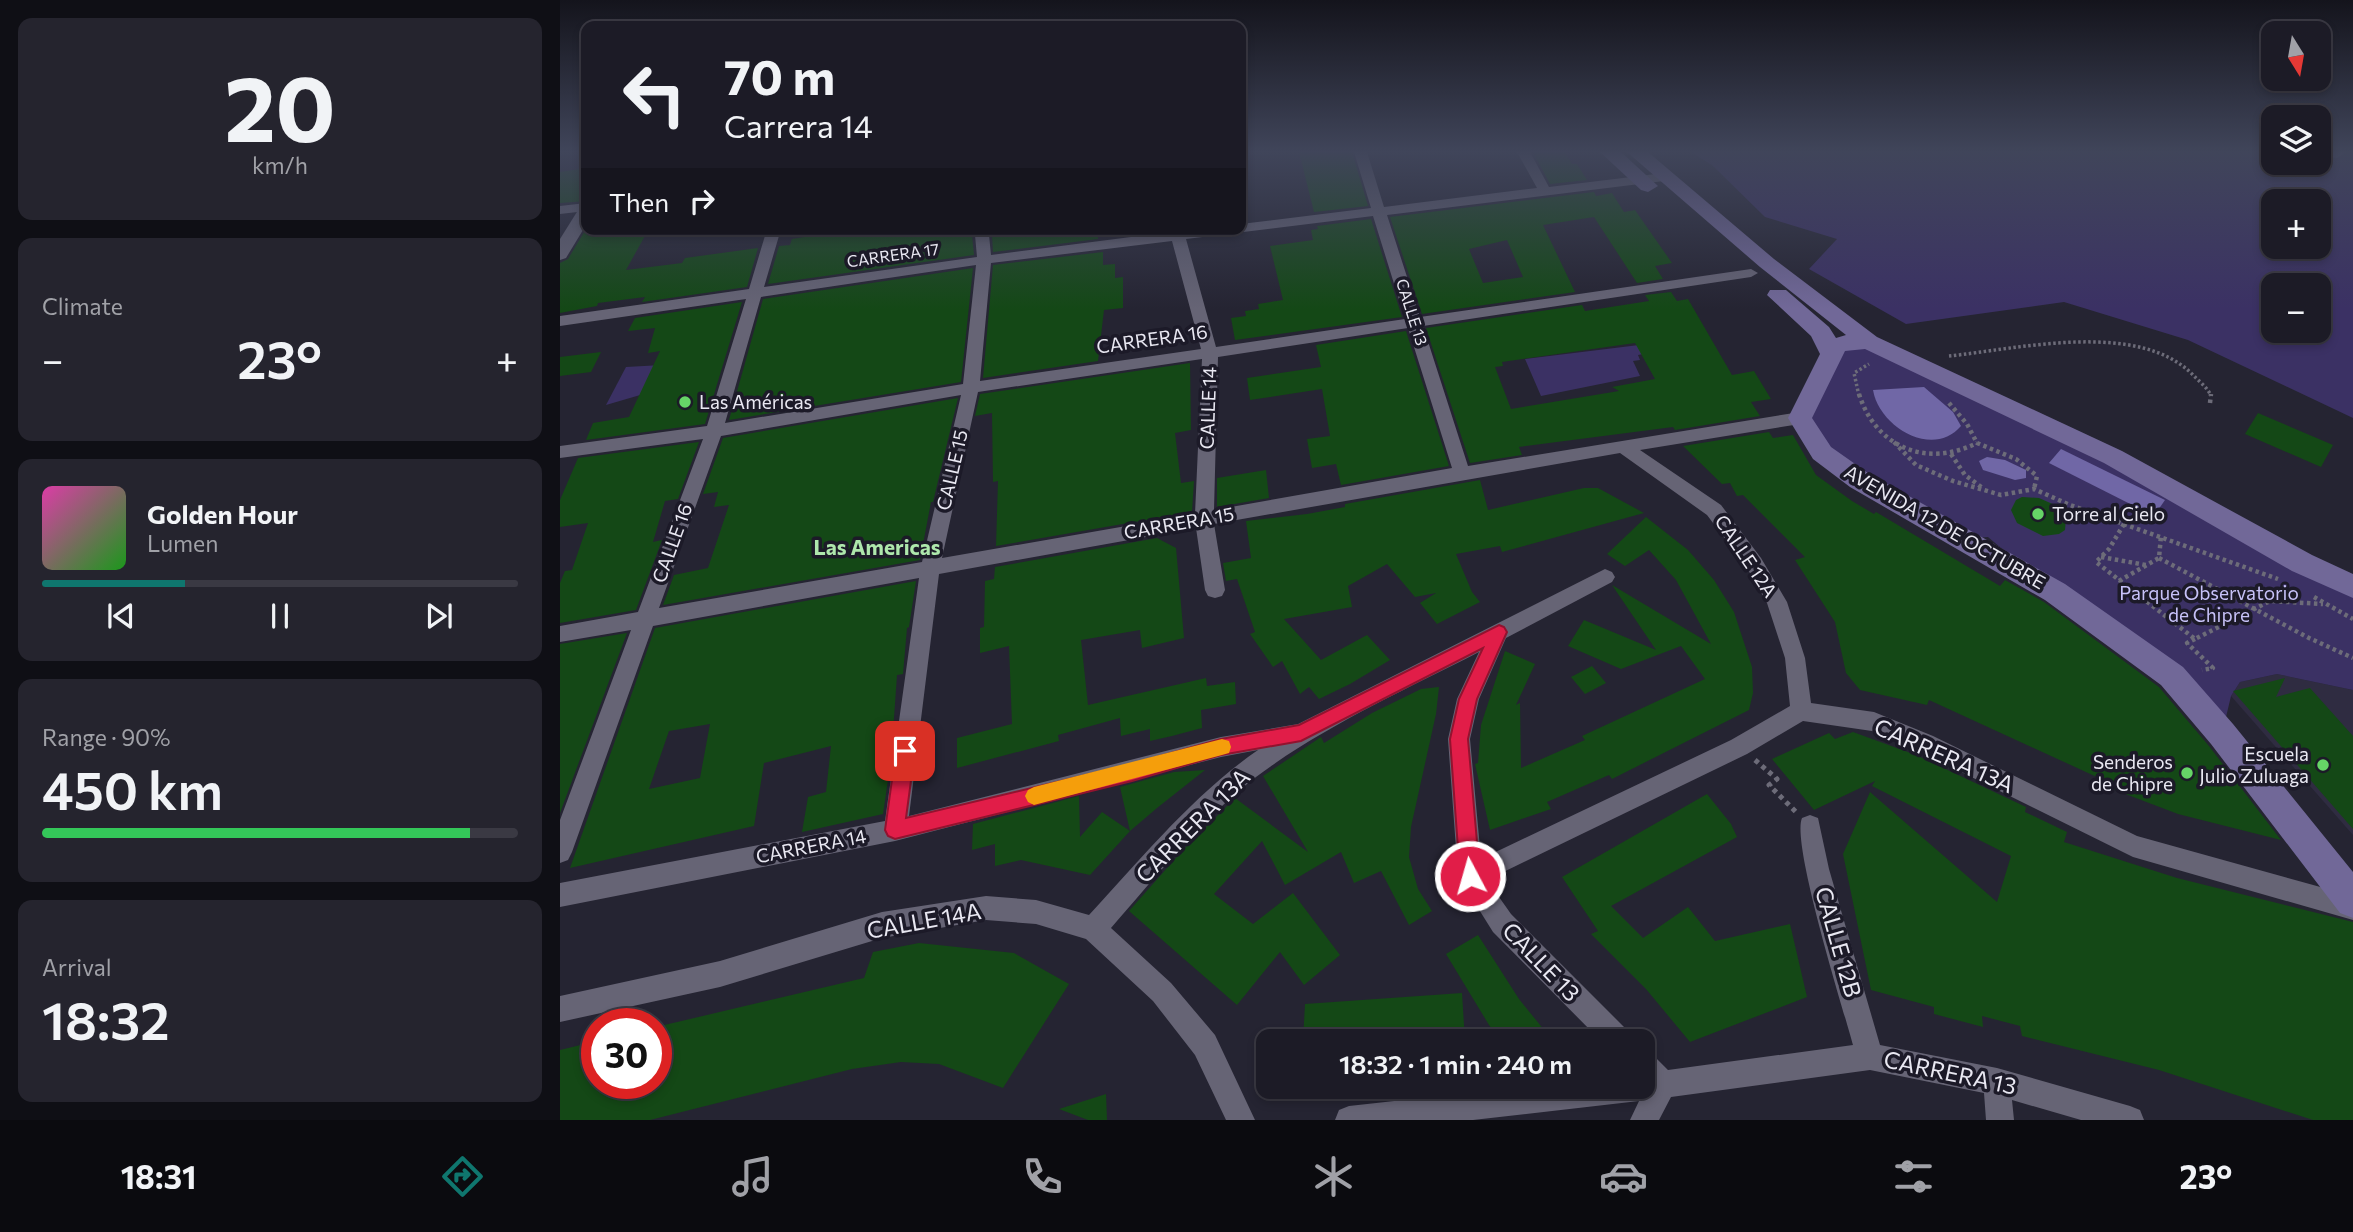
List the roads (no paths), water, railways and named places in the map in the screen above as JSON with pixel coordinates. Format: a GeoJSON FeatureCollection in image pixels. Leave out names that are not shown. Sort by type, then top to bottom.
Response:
{"type":"FeatureCollection","features":[{"type":"Feature","properties":{"kind":"main road"},"geometry":{"type":"LineString","coordinates":[[1670,204],[1805,316],[1821,332],[1832,354]]}},
{"type":"Feature","properties":{"kind":"main road"},"geometry":{"type":"LineString","coordinates":[[1697,204],[1869,353]]}},
{"type":"Feature","properties":{"kind":"main road"},"geometry":{"type":"LineString","coordinates":[[1800,418],[1832,354],[1841,343],[1869,353],[1900,357],[2113,457],[2302,563],[2353,587]]}},
{"type":"Feature","properties":{"kind":"main road","name":"AVENIDA 12 DE OCTUBRE"},"geometry":{"type":"LineString","coordinates":[[1800,418],[1822,453],[1859,480],[2055,592],[2172,676],[2353,900]]}},
{"type":"Feature","properties":{"kind":"street","name":"CALLE 13"},"geometry":{"type":"LineString","coordinates":[[1377,204],[1462,473]]}},
{"type":"Feature","properties":{"kind":"street"},"geometry":{"type":"LineString","coordinates":[[1246,227],[1435,204]]}},
{"type":"Feature","properties":{"kind":"street"},"geometry":{"type":"LineString","coordinates":[[560,210],[581,209]]}},
{"type":"Feature","properties":{"kind":"street"},"geometry":{"type":"LineString","coordinates":[[560,254],[581,218]]}},
{"type":"Feature","properties":{"kind":"street","name":"CALLE 16"},"geometry":{"type":"LineString","coordinates":[[560,852],[714,431],[772,235]]}},
{"type":"Feature","properties":{"kind":"street","name":"CALLE 15"},"geometry":{"type":"LineString","coordinates":[[895,830],[930,567],[971,388],[984,260],[982,235]]}},
{"type":"Feature","properties":{"kind":"street","name":"CARRERA 17"},"geometry":{"type":"LineString","coordinates":[[560,321],[1163,235]]}},
{"type":"Feature","properties":{"kind":"street","name":"CALLE 14"},"geometry":{"type":"LineString","coordinates":[[1178,235],[1210,352],[1204,519],[1215,590]]}},
{"type":"Feature","properties":{"kind":"street","name":"CARRERA 16"},"geometry":{"type":"LineString","coordinates":[[560,452],[714,431],[1210,352],[1751,274]]}},
{"type":"Feature","properties":{"kind":"street","name":"CARRERA 15"},"geometry":{"type":"LineString","coordinates":[[560,634],[1462,473],[1800,418]]}},
{"type":"Feature","properties":{"kind":"street","name":"CALLE 12A"},"geometry":{"type":"LineString","coordinates":[[1623,447],[1714,510],[1754,563],[1777,602],[1795,657],[1801,711]]}},
{"type":"Feature","properties":{"kind":"street","name":"CARRERA 14"},"geometry":{"type":"LineString","coordinates":[[560,895],[895,830],[1132,772],[1221,747],[1301,733],[1605,577]]}},
{"type":"Feature","properties":{"kind":"street","name":"CALLE 13"},"geometry":{"type":"LineString","coordinates":[[1499,632],[1468,699],[1459,739],[1470,876],[1502,923],[1608,1029]]}},
{"type":"Feature","properties":{"kind":"street"},"geometry":{"type":"LineString","coordinates":[[1470,876],[1739,747],[1801,711]]}},
{"type":"Feature","properties":{"kind":"street","name":"CARRERA 13A"},"geometry":{"type":"LineString","coordinates":[[1801,711],[1874,722],[1925,743],[2133,846],[2353,908]]}},
{"type":"Feature","properties":{"kind":"street","name":"CARRERA 13A"},"geometry":{"type":"LineString","coordinates":[[1093,929],[1245,772],[1301,733]]}},
{"type":"Feature","properties":{"kind":"street","name":"CALLE 12B"},"geometry":{"type":"LineString","coordinates":[[1810,826],[1817,869],[1870,1056]]}},
{"type":"Feature","properties":{"kind":"street","name":"CALLE 14A"},"geometry":{"type":"LineString","coordinates":[[560,1009],[720,974],[882,925],[986,908],[1035,912],[1093,929],[1162,992],[1205,1045],[1241,1120]]}},
{"type":"Feature","properties":{"kind":"street","name":"CARRERA 13"},"geometry":{"type":"LineString","coordinates":[[1655,1085],[1870,1056],[1997,1082],[2130,1120]]}},
{"type":"Feature","properties":{"kind":"street"},"geometry":{"type":"LineString","coordinates":[[1997,1082],[2000,1120]]}},
{"type":"Feature","properties":{"kind":"street","name":"CARRERA 13"},"geometry":{"type":"LineString","coordinates":[[1349,1120],[1535,1099]]}},
{"type":"Feature","properties":{"kind":"street"},"geometry":{"type":"LineString","coordinates":[[1644,1120],[1648,1099]]}},
{"type":"Feature","properties":{"kind":"place","name":"Las Américas"},"geometry":{"type":"Point","coordinates":[685,402]}},
{"type":"Feature","properties":{"kind":"place","name":"Torre al Cielo"},"geometry":{"type":"Point","coordinates":[2038,514]}},
{"type":"Feature","properties":{"kind":"place","name":"Escuela Julio Zuluaga"},"geometry":{"type":"Point","coordinates":[2323,765]}},
{"type":"Feature","properties":{"kind":"place","name":"Senderos de Chipre"},"geometry":{"type":"Point","coordinates":[2187,773]}},
{"type":"Feature","properties":{"kind":"district","name":"Las Americas"},"geometry":{"type":"Point","coordinates":[877,548]}},
{"type":"Feature","properties":{"kind":"park label","name":"Parque Observatorio de Chipre"},"geometry":{"type":"Point","coordinates":[2209,604]}}]}
